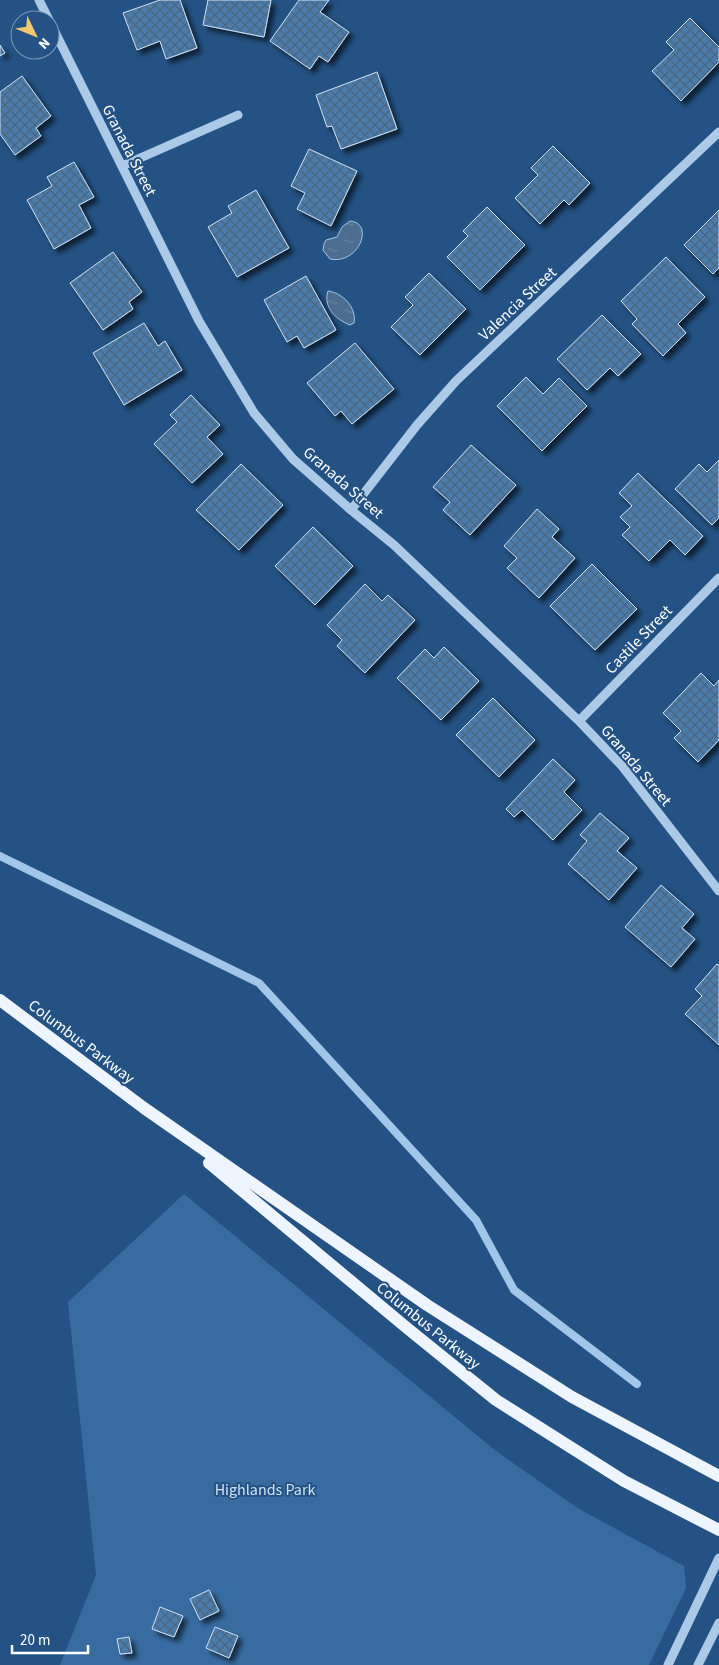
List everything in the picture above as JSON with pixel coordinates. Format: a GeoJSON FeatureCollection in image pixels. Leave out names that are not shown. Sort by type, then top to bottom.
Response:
{"type":"FeatureCollection","features":[{"type":"Feature","properties":{"kind":"main road","name":"Columbus Parkway"},"geometry":{"type":"LineString","coordinates":[[0,1000],[144,1108],[428,1306],[572,1396],[719,1476]]}},
{"type":"Feature","properties":{"kind":"main road","name":"Columbus Parkway"},"geometry":{"type":"LineString","coordinates":[[144,1108],[496,1400],[624,1482],[719,1530]]}},
{"type":"Feature","properties":{"kind":"street","name":"Granada Street"},"geometry":{"type":"LineString","coordinates":[[60,43],[199,321],[254,413],[293,459],[394,545],[579,721],[622,766],[719,891]]}},
{"type":"Feature","properties":{"kind":"street"},"geometry":{"type":"LineString","coordinates":[[122,166],[238,115]]}},
{"type":"Feature","properties":{"kind":"street","name":"Valencia Street"},"geometry":{"type":"LineString","coordinates":[[351,510],[417,425],[456,381],[719,132]]}},
{"type":"Feature","properties":{"kind":"street","name":"Castile Street"},"geometry":{"type":"LineString","coordinates":[[579,721],[719,578]]}},
{"type":"Feature","properties":{"kind":"street"},"geometry":{"type":"LineString","coordinates":[[668,1665],[719,1558]]}},
{"type":"Feature","properties":{"kind":"street"},"geometry":{"type":"LineString","coordinates":[[698,1665],[719,1623]]}},
{"type":"Feature","properties":{"kind":"green space","name":"Highlands Park"},"geometry":{"type":"Polygon","coordinates":[[[184,1194],[496,1451],[579,1509],[684,1566],[686,1588],[649,1665],[60,1665],[96,1575],[68,1302],[184,1194]]]}},
{"type":"Feature","properties":{"kind":"water"},"geometry":{"type":"Polygon","coordinates":[[[350,221],[358,223],[362,229],[360,243],[349,256],[340,259],[330,259],[323,250],[326,240],[337,237],[342,227],[350,221]]]}},
{"type":"Feature","properties":{"kind":"water"},"geometry":{"type":"Polygon","coordinates":[[[328,291],[334,292],[348,302],[353,312],[354,323],[350,325],[335,316],[327,302],[328,291]]]}},
{"type":"Feature","properties":{"kind":"building"},"geometry":{"type":"Polygon","coordinates":[[[160,0],[180,0],[197,48],[166,59],[160,41],[137,50],[123,13],[160,0]]]}},
{"type":"Feature","properties":{"kind":"building"},"geometry":{"type":"Polygon","coordinates":[[[208,0],[271,0],[264,37],[203,25],[208,0]]]}},
{"type":"Feature","properties":{"kind":"building"},"geometry":{"type":"Polygon","coordinates":[[[299,0],[329,0],[320,12],[349,32],[328,62],[319,56],[310,69],[270,41],[299,0]]]}},
{"type":"Feature","properties":{"kind":"building"},"geometry":{"type":"Polygon","coordinates":[[[690,18],[719,47],[719,62],[681,101],[652,71],[674,50],[666,42],[690,18]]]}},
{"type":"Feature","properties":{"kind":"building"},"geometry":{"type":"Polygon","coordinates":[[[0,45],[5,53],[0,56],[0,45]]]}},
{"type":"Feature","properties":{"kind":"building"},"geometry":{"type":"Polygon","coordinates":[[[377,72],[397,129],[341,149],[332,126],[327,127],[316,95],[377,72]]]}},
{"type":"Feature","properties":{"kind":"building"},"geometry":{"type":"Polygon","coordinates":[[[22,76],[51,116],[36,128],[41,136],[15,155],[0,134],[0,92],[22,76]]]}},
{"type":"Feature","properties":{"kind":"building"},"geometry":{"type":"Polygon","coordinates":[[[553,146],[590,183],[569,205],[564,200],[540,224],[515,198],[538,175],[531,168],[553,146]]]}},
{"type":"Feature","properties":{"kind":"building"},"geometry":{"type":"Polygon","coordinates":[[[309,149],[357,171],[331,226],[297,209],[305,193],[291,186],[309,149]]]}},
{"type":"Feature","properties":{"kind":"building"},"geometry":{"type":"Polygon","coordinates":[[[74,162],[94,197],[79,205],[91,228],[54,249],[27,200],[52,186],[47,177],[74,162]]]}},
{"type":"Feature","properties":{"kind":"building"},"geometry":{"type":"Polygon","coordinates":[[[256,190],[289,248],[237,277],[208,227],[232,213],[228,206],[256,190]]]}},
{"type":"Feature","properties":{"kind":"building"},"geometry":{"type":"Polygon","coordinates":[[[487,207],[525,245],[480,290],[447,257],[468,236],[463,231],[487,207]]]}},
{"type":"Feature","properties":{"kind":"building"},"geometry":{"type":"Polygon","coordinates":[[[719,210],[719,268],[713,274],[684,245],[719,210]]]}},
{"type":"Feature","properties":{"kind":"building"},"geometry":{"type":"Polygon","coordinates":[[[113,252],[142,292],[129,302],[133,309],[103,330],[70,283],[113,252]]]}},
{"type":"Feature","properties":{"kind":"building"},"geometry":{"type":"Polygon","coordinates":[[[666,257],[705,297],[678,324],[686,333],[663,356],[632,324],[637,319],[621,301],[666,257]]]}},
{"type":"Feature","properties":{"kind":"building"},"geometry":{"type":"Polygon","coordinates":[[[429,273],[466,309],[420,355],[391,327],[413,305],[405,297],[429,273]]]}},
{"type":"Feature","properties":{"kind":"building"},"geometry":{"type":"Polygon","coordinates":[[[306,276],[336,330],[304,348],[297,336],[287,342],[264,300],[306,276]]]}},
{"type":"Feature","properties":{"kind":"building"},"geometry":{"type":"Polygon","coordinates":[[[602,315],[641,354],[618,376],[610,368],[587,390],[557,359],[602,315]]]}},
{"type":"Feature","properties":{"kind":"building"},"geometry":{"type":"Polygon","coordinates":[[[144,323],[158,346],[165,341],[182,370],[124,405],[93,353],[144,323]]]}},
{"type":"Feature","properties":{"kind":"building"},"geometry":{"type":"Polygon","coordinates":[[[355,343],[394,389],[352,424],[341,411],[335,416],[307,383],[355,343]]]}},
{"type":"Feature","properties":{"kind":"building"},"geometry":{"type":"Polygon","coordinates":[[[526,377],[543,394],[559,378],[587,406],[542,451],[497,406],[526,377]]]}},
{"type":"Feature","properties":{"kind":"building"},"geometry":{"type":"Polygon","coordinates":[[[191,395],[220,425],[207,437],[223,454],[192,483],[154,444],[177,422],[170,415],[191,395]]]}},
{"type":"Feature","properties":{"kind":"building"},"geometry":{"type":"Polygon","coordinates":[[[471,445],[516,485],[470,535],[443,510],[450,502],[433,487],[471,445]]]}},
{"type":"Feature","properties":{"kind":"building"},"geometry":{"type":"Polygon","coordinates":[[[719,460],[719,518],[712,525],[675,489],[699,464],[707,472],[719,460]]]}},
{"type":"Feature","properties":{"kind":"building"},"geometry":{"type":"Polygon","coordinates":[[[241,464],[283,505],[239,550],[196,510],[241,464]]]}},
{"type":"Feature","properties":{"kind":"building"},"geometry":{"type":"Polygon","coordinates":[[[638,473],[703,536],[685,555],[670,540],[649,561],[622,535],[630,527],[620,517],[632,506],[619,493],[638,473]]]}},
{"type":"Feature","properties":{"kind":"building"},"geometry":{"type":"Polygon","coordinates":[[[537,509],[559,529],[552,537],[575,558],[539,598],[507,568],[517,558],[504,546],[537,509]]]}},
{"type":"Feature","properties":{"kind":"building"},"geometry":{"type":"Polygon","coordinates":[[[313,527],[353,566],[315,605],[275,566],[313,527]]]}},
{"type":"Feature","properties":{"kind":"building"},"geometry":{"type":"Polygon","coordinates":[[[592,564],[637,609],[595,650],[550,606],[592,564]]]}},
{"type":"Feature","properties":{"kind":"building"},"geometry":{"type":"Polygon","coordinates":[[[365,584],[382,601],[388,595],[415,620],[365,673],[337,646],[342,640],[327,625],[365,584]]]}},
{"type":"Feature","properties":{"kind":"building"},"geometry":{"type":"Polygon","coordinates":[[[444,647],[479,681],[441,720],[397,678],[425,649],[434,658],[444,647]]]}},
{"type":"Feature","properties":{"kind":"building"},"geometry":{"type":"Polygon","coordinates":[[[701,673],[714,686],[719,680],[719,740],[698,762],[674,738],[681,731],[663,713],[701,673]]]}},
{"type":"Feature","properties":{"kind":"building"},"geometry":{"type":"Polygon","coordinates":[[[493,698],[535,740],[499,777],[456,735],[493,698]]]}},
{"type":"Feature","properties":{"kind":"building"},"geometry":{"type":"Polygon","coordinates":[[[553,759],[575,780],[564,792],[582,810],[553,840],[522,810],[514,817],[506,809],[553,759]]]}},
{"type":"Feature","properties":{"kind":"building"},"geometry":{"type":"Polygon","coordinates":[[[600,813],[629,838],[617,851],[637,868],[609,900],[568,864],[587,841],[580,835],[600,813]]]}},
{"type":"Feature","properties":{"kind":"building"},"geometry":{"type":"Polygon","coordinates":[[[661,885],[694,914],[682,928],[695,939],[671,967],[625,927],[661,885]]]}},
{"type":"Feature","properties":{"kind":"building"},"geometry":{"type":"Polygon","coordinates":[[[717,964],[719,965],[719,1045],[685,1014],[702,996],[695,989],[717,964]]]}},
{"type":"Feature","properties":{"kind":"building"},"geometry":{"type":"Polygon","coordinates":[[[209,1590],[219,1611],[200,1620],[190,1599],[209,1590]]]}},
{"type":"Feature","properties":{"kind":"building"},"geometry":{"type":"Polygon","coordinates":[[[160,1607],[183,1616],[174,1637],[152,1629],[160,1607]]]}},
{"type":"Feature","properties":{"kind":"building"},"geometry":{"type":"Polygon","coordinates":[[[215,1627],[238,1636],[229,1658],[206,1648],[215,1627]]]}},
{"type":"Feature","properties":{"kind":"building"},"geometry":{"type":"Polygon","coordinates":[[[129,1637],[132,1653],[120,1654],[117,1639],[129,1637]]]}},
{"type":"Feature","properties":{"kind":"waterway"},"geometry":{"type":"LineString","coordinates":[[0,856],[259,983],[476,1220],[514,1290],[637,1384]]}}]}
